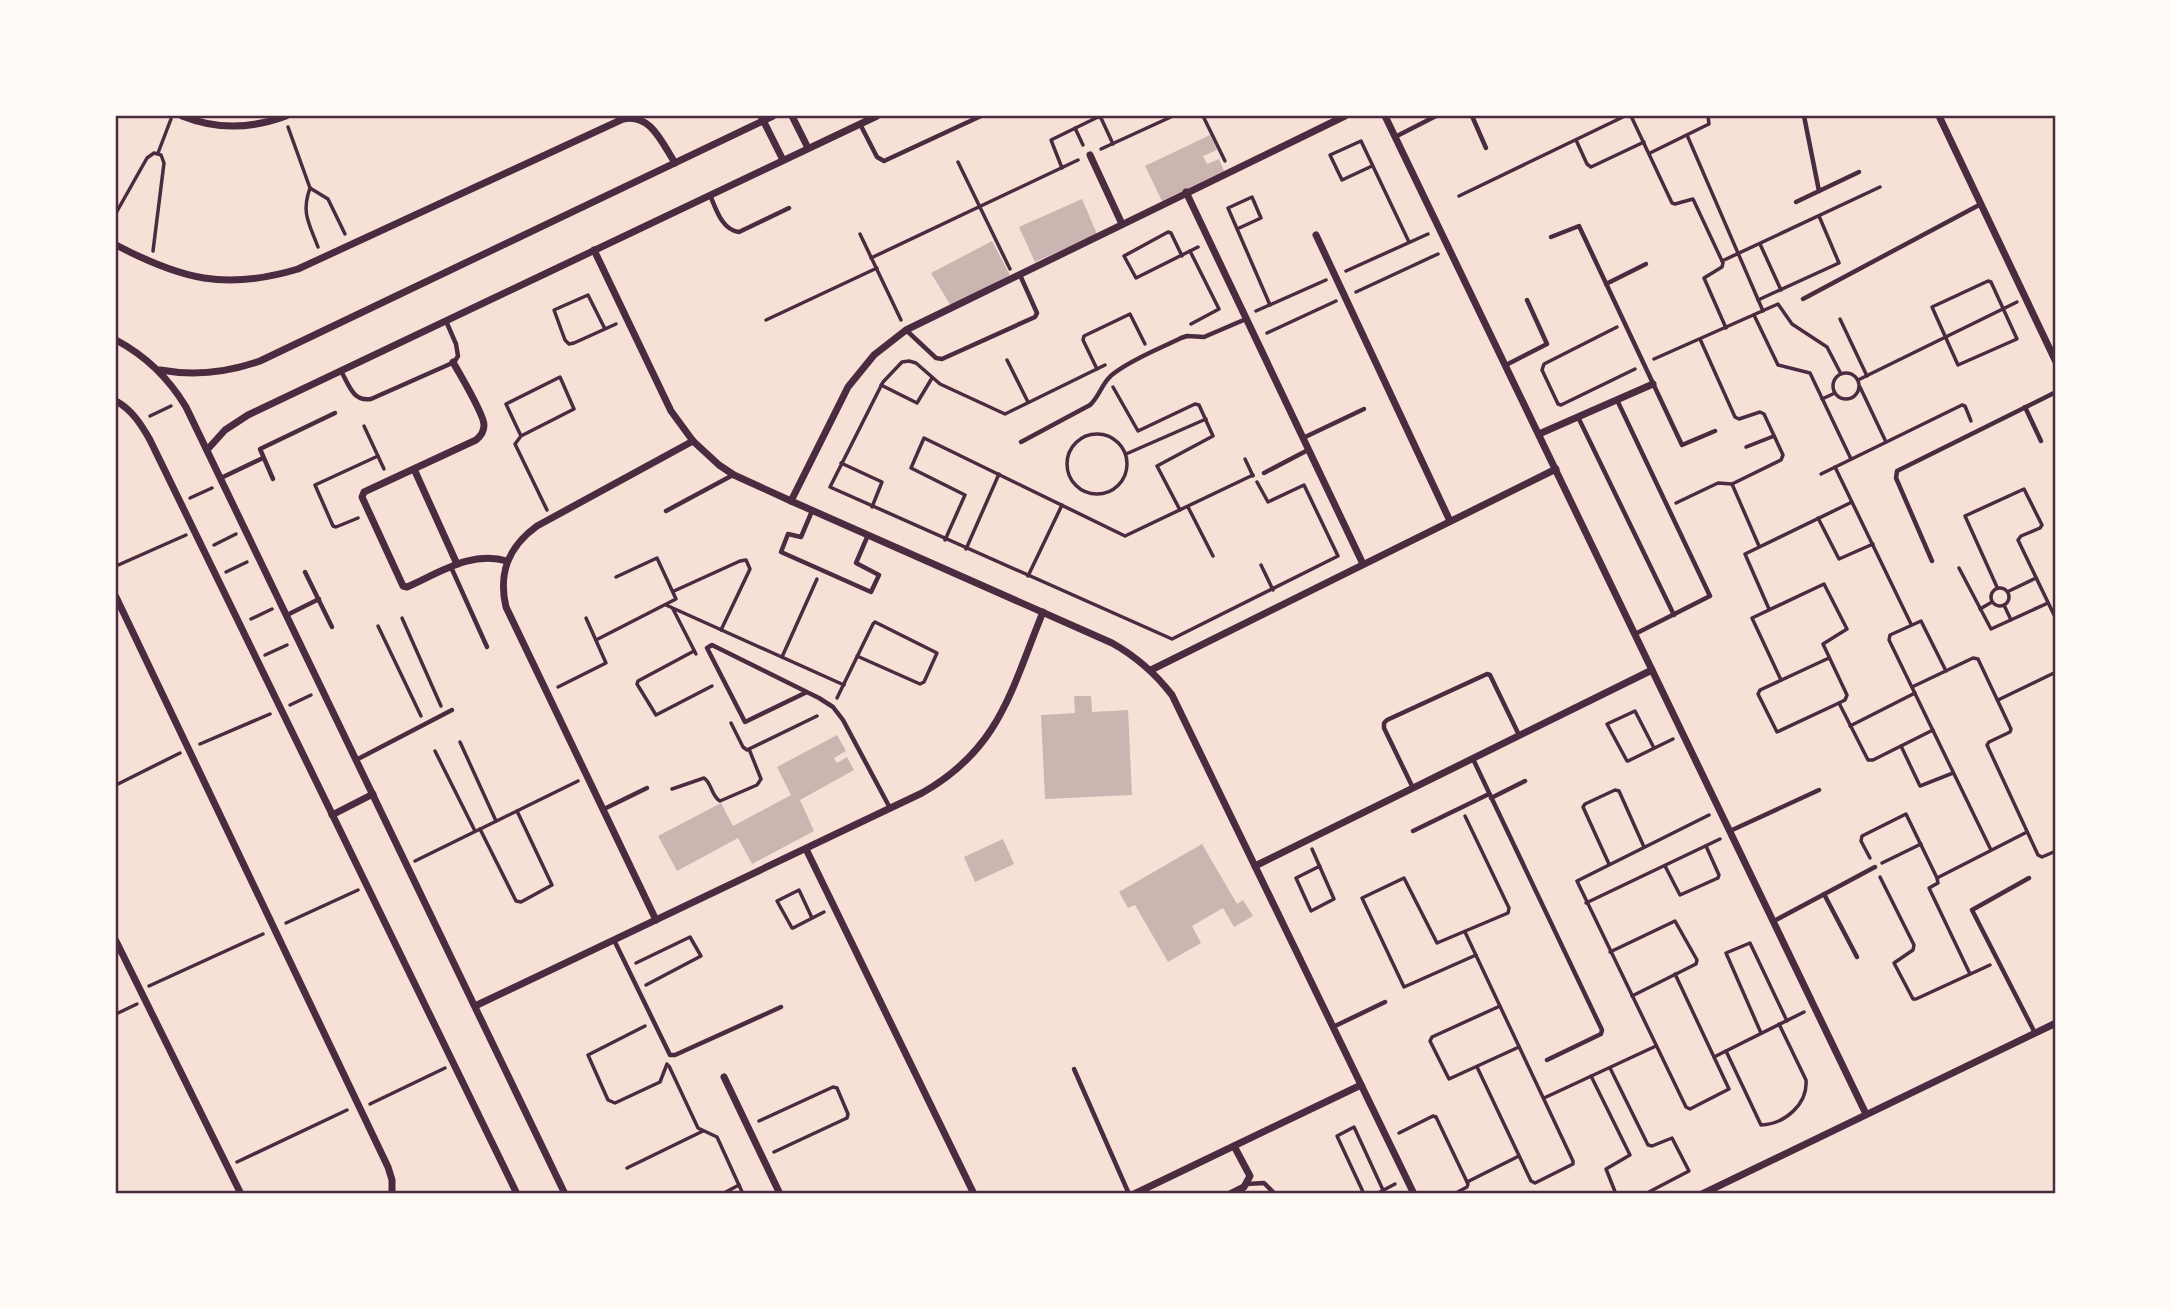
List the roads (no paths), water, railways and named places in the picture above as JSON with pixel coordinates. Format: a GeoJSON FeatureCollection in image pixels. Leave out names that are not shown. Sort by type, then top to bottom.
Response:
{"type":"FeatureCollection","features":[{"type":"Feature","properties":{"kind":"street"},"geometry":{"type":"LineString","coordinates":[[182,116],[212,125],[232,127],[252,125],[285,116]]}},
{"type":"Feature","properties":{"kind":"street"},"geometry":{"type":"LineString","coordinates":[[159,370],[210,373],[260,361],[675,163],[762,118],[774,116]]}},
{"type":"Feature","properties":{"kind":"street"},"geometry":{"type":"LineString","coordinates":[[792,116],[808,148]]}},
{"type":"Feature","properties":{"kind":"street"},"geometry":{"type":"LineString","coordinates":[[207,450],[236,422],[877,116]]}},
{"type":"Feature","properties":{"kind":"street"},"geometry":{"type":"LineString","coordinates":[[791,501],[848,387],[874,355],[906,330],[1345,116]]}},
{"type":"Feature","properties":{"kind":"street"},"geometry":{"type":"LineString","coordinates":[[1385,116],[1866,1114]]}},
{"type":"Feature","properties":{"kind":"street"},"geometry":{"type":"LineString","coordinates":[[1939,116],[2056,362]]}},
{"type":"Feature","properties":{"kind":"street"},"geometry":{"type":"LineString","coordinates":[[116,245],[152,264],[192,276],[235,281],[277,275],[350,245],[623,119],[635,118],[650,125],[675,163]]}},
{"type":"Feature","properties":{"kind":"street"},"geometry":{"type":"LineString","coordinates":[[762,118],[783,160]]}},
{"type":"Feature","properties":{"kind":"street"},"geometry":{"type":"LineString","coordinates":[[1089,155],[1122,224]]}},
{"type":"Feature","properties":{"kind":"street"},"geometry":{"type":"LineString","coordinates":[[1186,192],[1363,564]]}},
{"type":"Feature","properties":{"kind":"street"},"geometry":{"type":"LineString","coordinates":[[1316,235],[1450,521]]}},
{"type":"Feature","properties":{"kind":"street"},"geometry":{"type":"LineString","coordinates":[[594,250],[671,411],[693,441],[734,475],[1112,643],[1151,670],[1172,695],[1414,1194]]}},
{"type":"Feature","properties":{"kind":"street"},"geometry":{"type":"LineString","coordinates":[[116,340],[159,370],[183,400],[565,1194]]}},
{"type":"Feature","properties":{"kind":"street"},"geometry":{"type":"LineString","coordinates":[[453,362],[483,420],[483,431],[476,440],[363,493],[362,497],[403,586],[407,587],[480,556],[507,561]]}},
{"type":"Feature","properties":{"kind":"street"},"geometry":{"type":"LineString","coordinates":[[1539,435],[1653,384]]}},
{"type":"Feature","properties":{"kind":"street"},"geometry":{"type":"LineString","coordinates":[[116,401],[139,421],[517,1194]]}},
{"type":"Feature","properties":{"kind":"street"},"geometry":{"type":"LineString","coordinates":[[656,920],[506,607],[503,584],[507,561],[524,535],[693,441]]}},
{"type":"Feature","properties":{"kind":"street"},"geometry":{"type":"LineString","coordinates":[[414,469],[454,566]]}},
{"type":"Feature","properties":{"kind":"street"},"geometry":{"type":"LineString","coordinates":[[1151,670],[1556,469]]}},
{"type":"Feature","properties":{"kind":"street"},"geometry":{"type":"LineString","coordinates":[[116,597],[388,1167],[392,1194]]}},
{"type":"Feature","properties":{"kind":"street"},"geometry":{"type":"LineString","coordinates":[[475,1006],[945,780],[983,744],[997,722],[1043,612]]}},
{"type":"Feature","properties":{"kind":"street"},"geometry":{"type":"LineString","coordinates":[[1255,866],[1652,670]]}},
{"type":"Feature","properties":{"kind":"street"},"geometry":{"type":"LineString","coordinates":[[332,815],[373,794]]}},
{"type":"Feature","properties":{"kind":"street"},"geometry":{"type":"LineString","coordinates":[[806,849],[974,1194]]}},
{"type":"Feature","properties":{"kind":"street"},"geometry":{"type":"LineString","coordinates":[[116,941],[240,1194]]}},
{"type":"Feature","properties":{"kind":"street"},"geometry":{"type":"LineString","coordinates":[[1702,1194],[2056,1023]]}},
{"type":"Feature","properties":{"kind":"street"},"geometry":{"type":"LineString","coordinates":[[724,1077],[780,1194]]}},
{"type":"Feature","properties":{"kind":"street"},"geometry":{"type":"LineString","coordinates":[[1132,1194],[1361,1085]]}},
{"type":"Feature","properties":{"kind":"street"},"geometry":{"type":"LineString","coordinates":[[1230,1194],[1247,1184],[1249,1173],[1234,1146]]}},
{"type":"Feature","properties":{"kind":"lane"},"geometry":{"type":"LineString","coordinates":[[860,124],[877,157],[881,161],[887,161],[981,116]]}},
{"type":"Feature","properties":{"kind":"lane"},"geometry":{"type":"LineString","coordinates":[[1395,137],[1436,116]]}},
{"type":"Feature","properties":{"kind":"lane"},"geometry":{"type":"LineString","coordinates":[[1472,116],[1486,148]]}},
{"type":"Feature","properties":{"kind":"lane"},"geometry":{"type":"LineString","coordinates":[[1804,116],[1819,191]]}},
{"type":"Feature","properties":{"kind":"lane"},"geometry":{"type":"LineString","coordinates":[[1796,202],[1859,172]]}},
{"type":"Feature","properties":{"kind":"lane"},"geometry":{"type":"LineString","coordinates":[[710,195],[724,225],[733,232],[739,232],[789,208]]}},
{"type":"Feature","properties":{"kind":"lane"},"geometry":{"type":"LineString","coordinates":[[1802,299],[1981,204]]}},
{"type":"Feature","properties":{"kind":"lane"},"geometry":{"type":"LineString","coordinates":[[1551,237],[1578,226],[1682,445],[1715,431]]}},
{"type":"Feature","properties":{"kind":"lane"},"geometry":{"type":"LineString","coordinates":[[1606,284],[1646,264]]}},
{"type":"Feature","properties":{"kind":"lane"},"geometry":{"type":"LineString","coordinates":[[906,330],[936,358],[942,359],[1035,317],[1037,313],[1017,275]]}},
{"type":"Feature","properties":{"kind":"lane"},"geometry":{"type":"LineString","coordinates":[[1506,365],[1547,344],[1527,300]]}},
{"type":"Feature","properties":{"kind":"lane"},"geometry":{"type":"LineString","coordinates":[[1021,442],[1090,405],[1108,378],[1118,370],[1184,337],[1204,337],[1246,319]]}},
{"type":"Feature","properties":{"kind":"lane"},"geometry":{"type":"LineString","coordinates":[[341,371],[354,395],[363,400],[371,400],[453,362],[458,356],[458,350],[446,321]]}},
{"type":"Feature","properties":{"kind":"lane"},"geometry":{"type":"LineString","coordinates":[[1932,561],[1896,473],[2056,392]]}},
{"type":"Feature","properties":{"kind":"lane"},"geometry":{"type":"LineString","coordinates":[[1617,400],[1710,596],[1635,634]]}},
{"type":"Feature","properties":{"kind":"lane"},"geometry":{"type":"LineString","coordinates":[[2025,407],[2041,441]]}},
{"type":"Feature","properties":{"kind":"lane"},"geometry":{"type":"LineString","coordinates":[[1303,438],[1364,409]]}},
{"type":"Feature","properties":{"kind":"lane"},"geometry":{"type":"LineString","coordinates":[[273,479],[260,449],[335,413]]}},
{"type":"Feature","properties":{"kind":"lane"},"geometry":{"type":"LineString","coordinates":[[1578,417],[1674,615]]}},
{"type":"Feature","properties":{"kind":"lane"},"geometry":{"type":"LineString","coordinates":[[1264,473],[1308,449]]}},
{"type":"Feature","properties":{"kind":"lane"},"geometry":{"type":"LineString","coordinates":[[222,480],[263,458]]}},
{"type":"Feature","properties":{"kind":"lane"},"geometry":{"type":"LineString","coordinates":[[666,511],[734,475]]}},
{"type":"Feature","properties":{"kind":"lane"},"geometry":{"type":"LineString","coordinates":[[812,510],[802,537],[788,534],[780,551],[873,592],[879,575],[856,563],[868,535]]}},
{"type":"Feature","properties":{"kind":"lane"},"geometry":{"type":"LineString","coordinates":[[454,566],[487,647]]}},
{"type":"Feature","properties":{"kind":"lane"},"geometry":{"type":"LineString","coordinates":[[305,572],[332,627]]}},
{"type":"Feature","properties":{"kind":"lane"},"geometry":{"type":"LineString","coordinates":[[287,615],[319,599]]}},
{"type":"Feature","properties":{"kind":"lane"},"geometry":{"type":"LineString","coordinates":[[807,692],[745,722],[708,648],[712,645],[807,692],[833,707],[843,720],[890,808]]}},
{"type":"Feature","properties":{"kind":"lane"},"geometry":{"type":"LineString","coordinates":[[1413,788],[1384,728],[1387,720],[1487,674],[1490,675],[1519,736]]}},
{"type":"Feature","properties":{"kind":"lane"},"geometry":{"type":"LineString","coordinates":[[356,760],[452,710]]}},
{"type":"Feature","properties":{"kind":"lane"},"geometry":{"type":"LineString","coordinates":[[1473,759],[1602,1030],[1601,1034],[1547,1060]]}},
{"type":"Feature","properties":{"kind":"lane"},"geometry":{"type":"LineString","coordinates":[[1413,831],[1525,781]]}},
{"type":"Feature","properties":{"kind":"lane"},"geometry":{"type":"LineString","coordinates":[[603,809],[647,788]]}},
{"type":"Feature","properties":{"kind":"lane"},"geometry":{"type":"LineString","coordinates":[[1731,832],[1819,790]]}},
{"type":"Feature","properties":{"kind":"lane"},"geometry":{"type":"LineString","coordinates":[[1774,921],[1875,867]]}},
{"type":"Feature","properties":{"kind":"lane"},"geometry":{"type":"LineString","coordinates":[[2029,878],[1972,909],[2035,1033]]}},
{"type":"Feature","properties":{"kind":"lane"},"geometry":{"type":"LineString","coordinates":[[1824,894],[1857,957]]}},
{"type":"Feature","properties":{"kind":"lane"},"geometry":{"type":"LineString","coordinates":[[614,940],[670,1055],[781,1007]]}},
{"type":"Feature","properties":{"kind":"lane"},"geometry":{"type":"LineString","coordinates":[[1334,1027],[1385,1002]]}},
{"type":"Feature","properties":{"kind":"lane"},"geometry":{"type":"LineString","coordinates":[[1074,1069],[1132,1194]]}},
{"type":"Feature","properties":{"kind":"lane"},"geometry":{"type":"LineString","coordinates":[[1247,1184],[1264,1183],[1272,1188],[1275,1194]]}}]}
